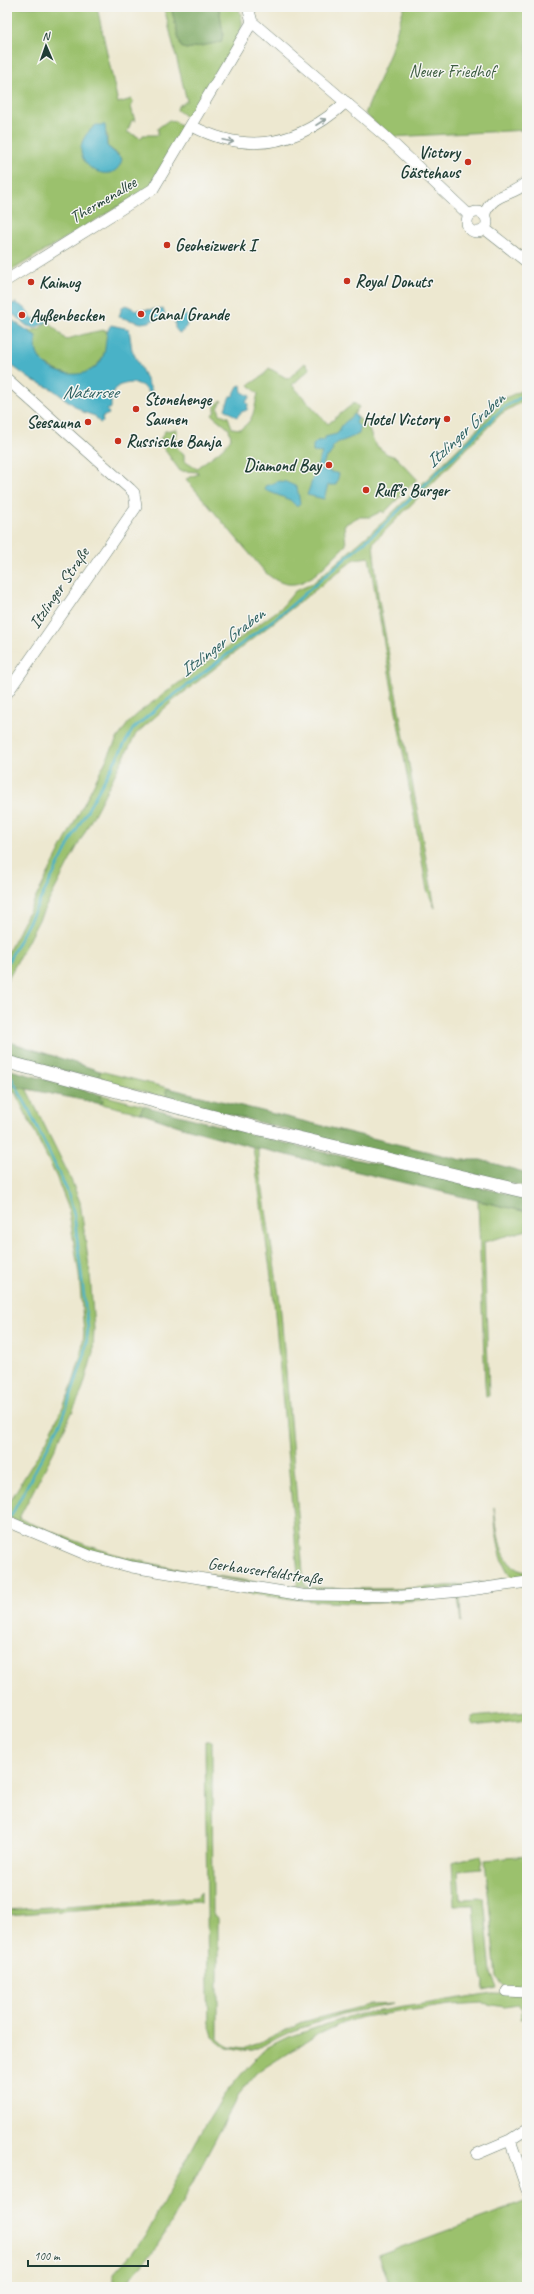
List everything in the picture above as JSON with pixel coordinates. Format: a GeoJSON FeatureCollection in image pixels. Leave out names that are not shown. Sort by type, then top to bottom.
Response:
{"type":"FeatureCollection","features":[{"type":"Feature","properties":{"kind":"main road"},"geometry":{"type":"LineString","coordinates":[[7,1062],[256,1128],[527,1192]]}},
{"type":"Feature","properties":{"kind":"street"},"geometry":{"type":"LineString","coordinates":[[248,7],[252,22],[346,102],[451,195],[469,215]]}},
{"type":"Feature","properties":{"kind":"street","name":"Thermenallee"},"geometry":{"type":"LineString","coordinates":[[7,280],[153,189],[192,126],[252,22]]}},
{"type":"Feature","properties":{"kind":"street"},"geometry":{"type":"LineString","coordinates":[[192,126],[215,137],[230,141],[273,141],[305,132],[332,114],[346,102]]}},
{"type":"Feature","properties":{"kind":"street"},"geometry":{"type":"LineString","coordinates":[[484,215],[488,204],[495,198],[522,186],[527,180]]}},
{"type":"Feature","properties":{"kind":"street"},"geometry":{"type":"LineString","coordinates":[[475,212],[484,215],[487,221],[485,229],[477,233],[471,230],[467,225],[469,215],[475,212]]}},
{"type":"Feature","properties":{"kind":"street"},"geometry":{"type":"LineString","coordinates":[[485,229],[527,262]]}},
{"type":"Feature","properties":{"kind":"street","name":"Itzlinger Straße"},"geometry":{"type":"LineString","coordinates":[[7,378],[130,489],[134,493],[136,502],[133,514],[112,540],[7,693]]}},
{"type":"Feature","properties":{"kind":"street","name":"Gerhauserfeldstraße"},"geometry":{"type":"LineString","coordinates":[[7,1521],[90,1556],[132,1567],[302,1595],[402,1596],[463,1591],[527,1582]]}},
{"type":"Feature","properties":{"kind":"street"},"geometry":{"type":"LineString","coordinates":[[507,1991],[527,1992]]}},
{"type":"Feature","properties":{"kind":"street"},"geometry":{"type":"LineString","coordinates":[[477,2154],[510,2140],[527,2129]]}},
{"type":"Feature","properties":{"kind":"street"},"geometry":{"type":"LineString","coordinates":[[510,2140],[527,2190]]}},
{"type":"Feature","properties":{"kind":"green space"},"geometry":{"type":"Polygon","coordinates":[[[7,7],[97,7],[118,103],[132,99],[133,103],[131,107],[135,121],[132,120],[127,132],[141,138],[143,135],[158,135],[158,128],[169,120],[175,121],[184,129],[151,187],[9,272],[7,271],[7,7]],[[107,134],[81,149],[119,155],[107,146],[107,134]]]}},
{"type":"Feature","properties":{"kind":"green space"},"geometry":{"type":"Polygon","coordinates":[[[164,7],[171,7],[181,47],[186,49],[221,42],[223,34],[219,7],[238,7],[242,18],[240,33],[235,44],[189,119],[177,110],[178,106],[187,101],[164,7]]]}},
{"type":"Feature","properties":{"kind":"green space"},"geometry":{"type":"Polygon","coordinates":[[[171,7],[219,7],[223,34],[221,42],[186,49],[181,47],[171,7]]]}},
{"type":"Feature","properties":{"kind":"green space","name":"Neuer Friedhof"},"geometry":{"type":"Polygon","coordinates":[[[404,7],[527,7],[527,130],[391,137],[365,114],[390,53],[404,7]]]}},
{"type":"Feature","properties":{"kind":"green space"},"geometry":{"type":"Polygon","coordinates":[[[48,321],[66,340],[106,330],[107,342],[105,352],[94,368],[77,375],[67,374],[56,370],[41,360],[37,352],[36,336],[29,331],[39,329],[48,321]]]}},
{"type":"Feature","properties":{"kind":"green space"},"geometry":{"type":"Polygon","coordinates":[[[305,363],[310,369],[292,385],[328,424],[354,403],[359,407],[354,414],[368,427],[377,446],[387,454],[396,457],[417,479],[384,513],[382,511],[370,517],[358,517],[344,525],[346,545],[318,572],[299,583],[289,584],[278,581],[266,573],[186,479],[198,474],[198,472],[180,471],[162,446],[160,440],[165,431],[177,429],[175,444],[184,454],[184,461],[197,469],[219,452],[231,438],[229,429],[212,415],[215,411],[215,406],[221,400],[222,401],[218,408],[220,414],[228,417],[232,428],[240,429],[249,422],[255,409],[258,394],[249,385],[264,375],[269,368],[288,379],[305,363]]]}},
{"type":"Feature","properties":{"kind":"green space"},"geometry":{"type":"Polygon","coordinates":[[[525,389],[527,399],[502,413],[373,543],[378,595],[435,908],[427,890],[369,557],[355,559],[174,700],[136,734],[7,981],[7,954],[117,739],[129,722],[142,710],[281,608],[295,591],[312,584],[382,523],[469,438],[505,398],[525,389]]]}},
{"type":"Feature","properties":{"kind":"green space"},"geometry":{"type":"Polygon","coordinates":[[[7,1041],[100,1071],[99,1080],[7,1057],[7,1041]]]}},
{"type":"Feature","properties":{"kind":"green space"},"geometry":{"type":"Polygon","coordinates":[[[7,1069],[98,1094],[103,1101],[102,1104],[7,1085],[7,1069]]]}},
{"type":"Feature","properties":{"kind":"green space"},"geometry":{"type":"Polygon","coordinates":[[[100,1071],[168,1088],[166,1091],[167,1098],[99,1080],[100,1071]]]}},
{"type":"Feature","properties":{"kind":"green space"},"geometry":{"type":"Polygon","coordinates":[[[7,1085],[26,1088],[69,1175],[80,1202],[90,1273],[94,1329],[93,1353],[82,1391],[54,1451],[19,1518],[82,1543],[141,1561],[171,1568],[232,1578],[293,1587],[297,1585],[298,1574],[273,1291],[253,1147],[258,1149],[258,1158],[280,1302],[304,1584],[308,1587],[393,1589],[488,1582],[507,1577],[505,1580],[439,1590],[305,1591],[304,1587],[300,1585],[297,1591],[111,1559],[7,1517],[7,1506],[47,1440],[69,1394],[81,1356],[84,1333],[79,1274],[68,1207],[56,1176],[15,1092],[7,1088],[7,1085]]]}},
{"type":"Feature","properties":{"kind":"green space"},"geometry":{"type":"Polygon","coordinates":[[[168,1088],[462,1160],[481,1160],[527,1173],[527,1187],[375,1153],[167,1098],[166,1091],[168,1088]]]}},
{"type":"Feature","properties":{"kind":"green space"},"geometry":{"type":"Polygon","coordinates":[[[98,1094],[144,1106],[140,1113],[102,1104],[103,1098],[98,1094]]]}},
{"type":"Feature","properties":{"kind":"green space"},"geometry":{"type":"Polygon","coordinates":[[[144,1106],[297,1146],[527,1198],[527,1212],[253,1147],[182,1127],[140,1113],[144,1106]]]}},
{"type":"Feature","properties":{"kind":"green space"},"geometry":{"type":"Polygon","coordinates":[[[478,1201],[527,1212],[527,1230],[484,1242],[489,1396],[486,1396],[485,1383],[478,1201]]]}},
{"type":"Feature","properties":{"kind":"green space"},"geometry":{"type":"Polygon","coordinates":[[[494,1507],[498,1536],[505,1556],[510,1564],[527,1572],[527,1579],[515,1579],[509,1574],[505,1566],[498,1546],[494,1507]]]}},
{"type":"Feature","properties":{"kind":"green space"},"geometry":{"type":"Polygon","coordinates":[[[205,1584],[248,1591],[460,1595],[461,1623],[458,1597],[376,1603],[325,1602],[267,1596],[210,1587],[205,1590],[205,1584]]]}},
{"type":"Feature","properties":{"kind":"green space"},"geometry":{"type":"Polygon","coordinates":[[[527,1712],[527,1720],[473,1726],[472,1717],[527,1712]]]}},
{"type":"Feature","properties":{"kind":"green space"},"geometry":{"type":"Polygon","coordinates":[[[205,1741],[212,1741],[213,1915],[218,1918],[218,2038],[229,2047],[245,2049],[303,2022],[368,2005],[394,2004],[342,2014],[293,2031],[253,2050],[242,2051],[227,2048],[213,2037],[209,2024],[208,1992],[205,1741]]]}},
{"type":"Feature","properties":{"kind":"green space"},"geometry":{"type":"Polygon","coordinates":[[[481,1855],[482,1869],[458,1871],[460,1899],[484,1899],[491,1973],[497,1987],[483,1990],[484,1982],[479,1967],[474,1905],[454,1905],[452,1862],[481,1855]]]}},
{"type":"Feature","properties":{"kind":"green space"},"geometry":{"type":"Polygon","coordinates":[[[527,1856],[527,1990],[506,1988],[496,1977],[485,1860],[527,1856]]]}},
{"type":"Feature","properties":{"kind":"green space"},"geometry":{"type":"Polygon","coordinates":[[[201,1892],[201,1904],[197,1901],[7,1915],[7,1910],[197,1897],[201,1892]]]}},
{"type":"Feature","properties":{"kind":"green space"},"geometry":{"type":"Polygon","coordinates":[[[492,1993],[527,1994],[527,2018],[520,2019],[522,2009],[518,2005],[504,2007],[482,2003],[450,2005],[362,2017],[345,2022],[315,2036],[256,2073],[240,2093],[169,2227],[153,2252],[122,2287],[113,2287],[113,2274],[133,2252],[150,2228],[200,2134],[224,2095],[250,2064],[266,2048],[289,2037],[354,2015],[492,1993]]]}},
{"type":"Feature","properties":{"kind":"green space"},"geometry":{"type":"Polygon","coordinates":[[[527,2201],[527,2287],[390,2287],[378,2256],[527,2201]]]}},
{"type":"Feature","properties":{"kind":"water"},"geometry":{"type":"Polygon","coordinates":[[[96,125],[105,125],[107,146],[122,159],[117,169],[109,173],[99,172],[90,168],[83,159],[81,149],[84,137],[96,125]]]}},
{"type":"Feature","properties":{"kind":"water","name":"Außenbecken"},"geometry":{"type":"Polygon","coordinates":[[[16,303],[25,308],[33,319],[45,318],[48,321],[35,328],[27,326],[14,315],[7,312],[7,305],[16,303]]]}},
{"type":"Feature","properties":{"kind":"water","name":"Canal Grande"},"geometry":{"type":"Polygon","coordinates":[[[126,305],[136,310],[163,309],[165,314],[149,322],[141,323],[119,317],[122,307],[126,305]]]}},
{"type":"Feature","properties":{"kind":"water"},"geometry":{"type":"Polygon","coordinates":[[[182,315],[188,316],[187,322],[185,328],[179,333],[175,328],[175,321],[182,315]]]}},
{"type":"Feature","properties":{"kind":"water","name":"Natursee"},"geometry":{"type":"Polygon","coordinates":[[[7,317],[36,336],[37,352],[43,363],[55,371],[70,374],[85,373],[91,370],[102,360],[108,330],[111,325],[129,329],[132,350],[152,391],[149,393],[140,385],[132,383],[118,386],[111,395],[111,408],[107,410],[109,414],[102,417],[103,422],[100,423],[95,416],[83,412],[52,389],[30,379],[7,362],[7,317]]]}},
{"type":"Feature","properties":{"kind":"water"},"geometry":{"type":"Polygon","coordinates":[[[241,385],[242,392],[250,396],[246,402],[248,404],[247,410],[241,412],[237,417],[225,409],[230,396],[233,396],[238,386],[241,385]]]}},
{"type":"Feature","properties":{"kind":"water"},"geometry":{"type":"Polygon","coordinates":[[[354,414],[358,418],[356,423],[360,427],[359,434],[338,442],[332,448],[333,450],[328,457],[326,457],[321,469],[339,474],[336,485],[328,485],[324,499],[307,495],[322,453],[313,452],[313,445],[317,441],[325,440],[325,437],[337,434],[340,430],[339,428],[354,414]]]}},
{"type":"Feature","properties":{"kind":"water"},"geometry":{"type":"Polygon","coordinates":[[[279,481],[286,482],[297,487],[300,503],[297,507],[290,500],[265,490],[265,486],[279,481]]]}},
{"type":"Feature","properties":{"kind":"waterway","name":"Itzlinger Graben"},"geometry":{"type":"LineString","coordinates":[[7,964],[78,827],[133,729],[157,708],[286,610],[383,526],[503,408],[523,396]]}},
{"type":"Feature","properties":{"kind":"waterway","name":"Itzlinger Graben"},"geometry":{"type":"LineString","coordinates":[[7,1069],[13,1081],[7,1080]]}},
{"type":"Feature","properties":{"kind":"waterway"},"geometry":{"type":"LineString","coordinates":[[11,1516],[63,1418],[85,1354],[88,1329],[74,1214],[67,1190],[28,1108],[13,1081]]}},
{"type":"Feature","properties":{"kind":"place","name":"Victory Gästehaus"},"geometry":{"type":"Point","coordinates":[468,162]}},
{"type":"Feature","properties":{"kind":"place","name":"Geoheizwerk I"},"geometry":{"type":"Point","coordinates":[167,245]}},
{"type":"Feature","properties":{"kind":"place","name":"Royal Donuts"},"geometry":{"type":"Point","coordinates":[347,281]}},
{"type":"Feature","properties":{"kind":"place","name":"Kaimug"},"geometry":{"type":"Point","coordinates":[31,282]}},
{"type":"Feature","properties":{"kind":"place","name":"Canal Grande"},"geometry":{"type":"Point","coordinates":[141,314]}},
{"type":"Feature","properties":{"kind":"place","name":"Außenbecken"},"geometry":{"type":"Point","coordinates":[22,315]}},
{"type":"Feature","properties":{"kind":"place","name":"Stonehenge Saunen"},"geometry":{"type":"Point","coordinates":[136,409]}},
{"type":"Feature","properties":{"kind":"place","name":"Hotel Victory"},"geometry":{"type":"Point","coordinates":[447,419]}},
{"type":"Feature","properties":{"kind":"place","name":"Seesauna"},"geometry":{"type":"Point","coordinates":[88,422]}},
{"type":"Feature","properties":{"kind":"place","name":"Russische Banja"},"geometry":{"type":"Point","coordinates":[118,441]}},
{"type":"Feature","properties":{"kind":"place","name":"Diamond Bay"},"geometry":{"type":"Point","coordinates":[329,465]}},
{"type":"Feature","properties":{"kind":"place","name":"Ruff's Burger"},"geometry":{"type":"Point","coordinates":[366,490]}}]}
